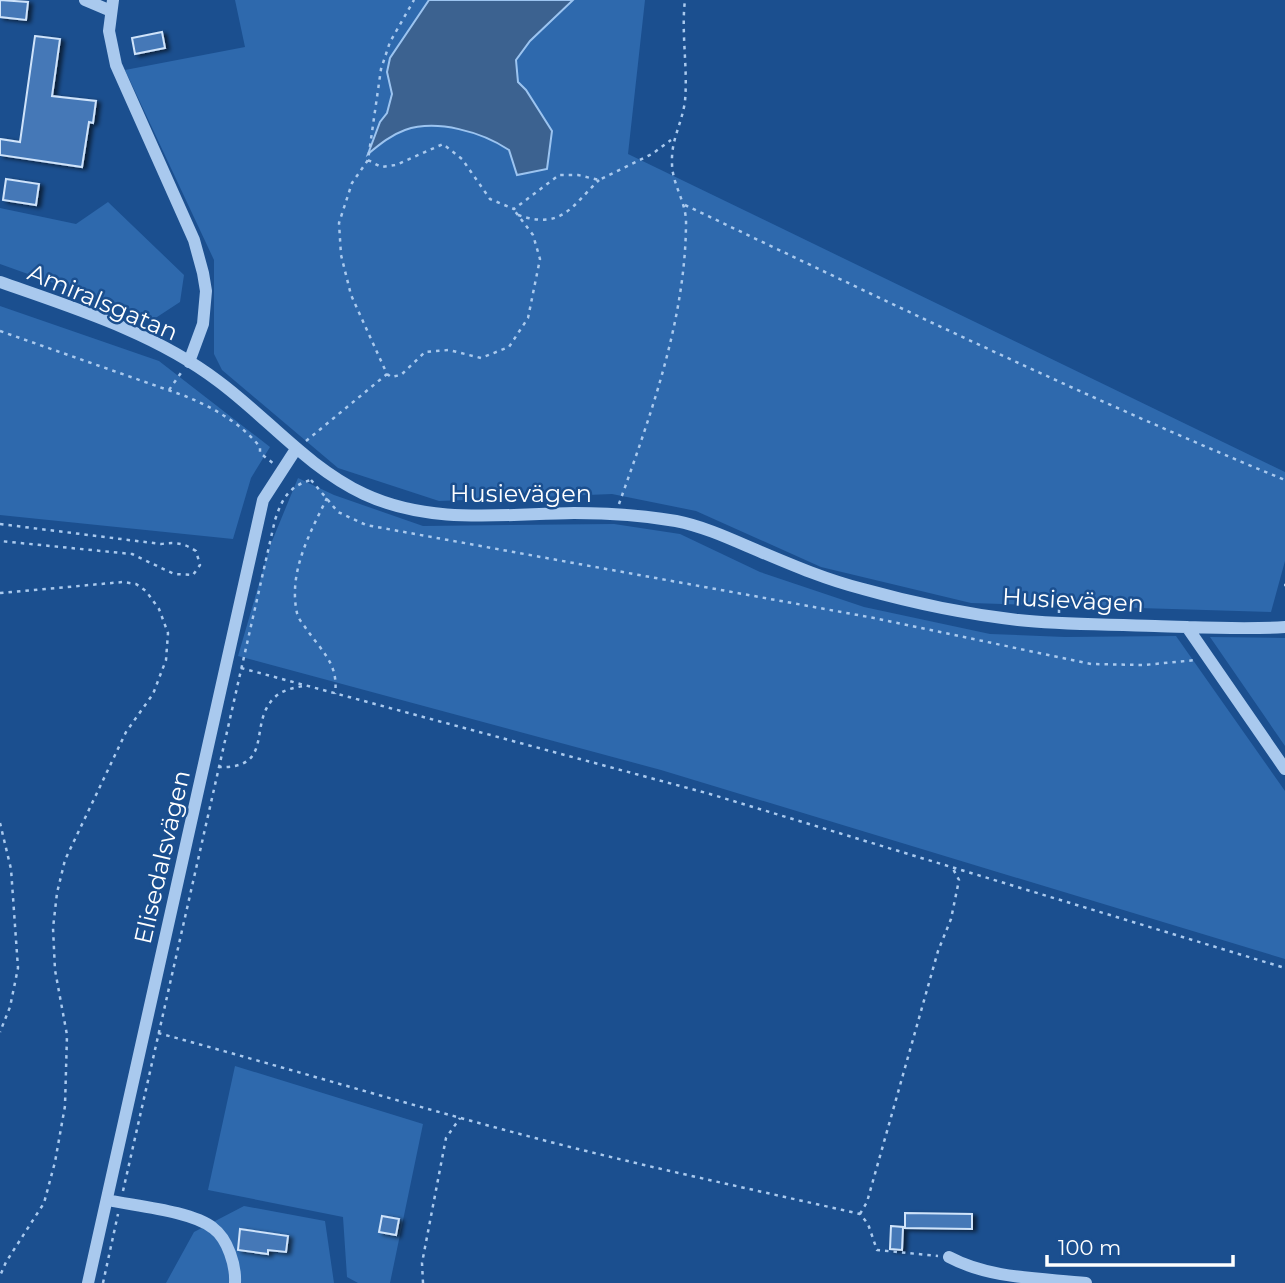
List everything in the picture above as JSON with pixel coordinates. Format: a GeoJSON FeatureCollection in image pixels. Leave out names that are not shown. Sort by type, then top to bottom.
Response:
{"type":"FeatureCollection","features":[{"type":"Feature","properties":{"kind":"street"},"geometry":{"type":"LineString","coordinates":[[85,0],[112,6],[109,31],[116,65],[194,240],[206,291],[203,324],[189,362]]}},
{"type":"Feature","properties":{"kind":"street","name":"Amiralsgatan"},"geometry":{"type":"LineString","coordinates":[[0,282],[126,330],[189,362]]}},
{"type":"Feature","properties":{"kind":"street","name":"Husievägen"},"geometry":{"type":"LineString","coordinates":[[189,362],[217,380],[324,470],[363,493],[412,510],[467,516],[619,514],[680,522],[712,531],[821,577],[863,590],[980,615],[1058,623],[1234,629],[1285,627]]}},
{"type":"Feature","properties":{"kind":"street","name":"Elisedalsvägen"},"geometry":{"type":"LineString","coordinates":[[88,1283],[114,1201],[145,1030],[263,500],[296,449]]}},
{"type":"Feature","properties":{"kind":"street"},"geometry":{"type":"LineString","coordinates":[[1187,626],[1285,769]]}},
{"type":"Feature","properties":{"kind":"street"},"geometry":{"type":"LineString","coordinates":[[114,1201],[193,1217],[214,1228],[232,1259],[235,1283]]}},
{"type":"Feature","properties":{"kind":"street"},"geometry":{"type":"LineString","coordinates":[[949,1256],[966,1266],[1001,1274],[1086,1283]]}},
{"type":"Feature","properties":{"kind":"path"},"geometry":{"type":"LineString","coordinates":[[368,160],[381,167],[396,165],[443,144],[462,159],[490,199],[514,209],[519,215],[533,235],[540,259],[528,318],[509,347],[481,358],[449,350],[425,352],[401,374],[391,377],[387,374],[351,295],[341,255],[339,223],[352,183],[368,160],[381,69],[390,43],[414,0]]}},
{"type":"Feature","properties":{"kind":"path"},"geometry":{"type":"LineString","coordinates":[[619,514],[619,504],[655,401],[676,314],[682,275],[685,205],[672,168],[672,140],[685,101],[685,0]]}},
{"type":"Feature","properties":{"kind":"path"},"geometry":{"type":"LineString","coordinates":[[519,215],[536,221],[560,218],[599,180],[652,154],[672,140]]}},
{"type":"Feature","properties":{"kind":"path"},"geometry":{"type":"LineString","coordinates":[[514,209],[559,175],[578,175],[599,180]]}},
{"type":"Feature","properties":{"kind":"path"},"geometry":{"type":"LineString","coordinates":[[685,205],[1017,364],[1285,480]]}},
{"type":"Feature","properties":{"kind":"path"},"geometry":{"type":"LineString","coordinates":[[0,331],[209,406],[253,438],[260,447],[260,453],[300,483],[289,490],[275,520],[159,1033],[114,1201],[103,1283]]}},
{"type":"Feature","properties":{"kind":"path"},"geometry":{"type":"LineString","coordinates":[[169,390],[189,362]]}},
{"type":"Feature","properties":{"kind":"path"},"geometry":{"type":"LineString","coordinates":[[296,449],[387,374]]}},
{"type":"Feature","properties":{"kind":"path"},"geometry":{"type":"LineString","coordinates":[[311,480],[344,516],[366,525],[874,618],[1091,664],[1114,667],[1144,666],[1197,660],[1207,656]]}},
{"type":"Feature","properties":{"kind":"path"},"geometry":{"type":"LineString","coordinates":[[327,499],[301,553],[296,585],[297,615],[332,665],[337,678],[335,694]]}},
{"type":"Feature","properties":{"kind":"path"},"geometry":{"type":"LineString","coordinates":[[0,524],[161,544],[173,542],[187,545],[196,551],[200,565],[192,575],[174,574],[132,554],[0,541]]}},
{"type":"Feature","properties":{"kind":"path"},"geometry":{"type":"LineString","coordinates":[[0,593],[123,582],[136,584],[154,601],[168,634],[166,660],[153,694],[126,732],[65,860],[57,892],[53,928],[55,971],[67,1035],[65,1106],[44,1203],[0,1276]]}},
{"type":"Feature","properties":{"kind":"path"},"geometry":{"type":"LineString","coordinates":[[1058,623],[1059,596]]}},
{"type":"Feature","properties":{"kind":"path"},"geometry":{"type":"LineString","coordinates":[[241,668],[710,794],[1285,968]]}},
{"type":"Feature","properties":{"kind":"path"},"geometry":{"type":"LineString","coordinates":[[218,767],[242,765],[250,760],[255,754],[267,709],[273,699],[282,692],[303,685]]}},
{"type":"Feature","properties":{"kind":"path"},"geometry":{"type":"LineString","coordinates":[[0,823],[10,869],[18,968],[10,1007],[0,1032]]}},
{"type":"Feature","properties":{"kind":"path"},"geometry":{"type":"LineString","coordinates":[[860,1214],[871,1189],[938,951],[951,919],[959,880],[952,867]]}},
{"type":"Feature","properties":{"kind":"path"},"geometry":{"type":"LineString","coordinates":[[145,1030],[538,1139],[860,1214],[868,1224],[877,1250],[949,1256]]}},
{"type":"Feature","properties":{"kind":"path"},"geometry":{"type":"LineString","coordinates":[[423,1283],[422,1263],[446,1139],[460,1118]]}},
{"type":"Feature","properties":{"kind":"shaded area"},"geometry":{"type":"Polygon","coordinates":[[[235,0],[645,0],[628,154],[1285,472],[1285,561],[1271,612],[971,603],[821,567],[696,511],[612,494],[439,501],[338,468],[222,370],[214,354],[214,260],[125,70],[245,47],[235,0]]]}},
{"type":"Feature","properties":{"kind":"shaded area"},"geometry":{"type":"Polygon","coordinates":[[[429,0],[573,0],[530,41],[516,60],[518,82],[552,131],[547,169],[517,175],[509,150],[473,133],[445,127],[405,130],[390,137],[368,154],[380,122],[387,113],[392,94],[387,72],[390,58],[429,0]]]}},
{"type":"Feature","properties":{"kind":"shaded area"},"geometry":{"type":"Polygon","coordinates":[[[108,202],[184,275],[180,302],[154,319],[0,264],[0,208],[76,224],[108,202]]]}},
{"type":"Feature","properties":{"kind":"shaded area"},"geometry":{"type":"Polygon","coordinates":[[[0,306],[159,361],[270,447],[251,478],[233,539],[0,515],[0,306]]]}},
{"type":"Feature","properties":{"kind":"shaded area"},"geometry":{"type":"Polygon","coordinates":[[[298,478],[334,495],[423,526],[614,524],[680,534],[760,572],[864,607],[990,634],[1065,637],[1176,636],[1285,791],[1285,959],[661,770],[238,656],[270,546],[298,478]]]}},
{"type":"Feature","properties":{"kind":"shaded area"},"geometry":{"type":"Polygon","coordinates":[[[1210,637],[1285,638],[1285,746],[1210,637]]]}},
{"type":"Feature","properties":{"kind":"shaded area"},"geometry":{"type":"Polygon","coordinates":[[[235,1066],[423,1124],[390,1283],[358,1283],[347,1277],[343,1217],[208,1190],[235,1066]]]}},
{"type":"Feature","properties":{"kind":"shaded area"},"geometry":{"type":"Polygon","coordinates":[[[244,1206],[325,1221],[334,1283],[166,1283],[194,1232],[244,1206]]]}},
{"type":"Feature","properties":{"kind":"building"},"geometry":{"type":"Polygon","coordinates":[[[0,0],[28,2],[26,20],[0,17],[0,0]]]}},
{"type":"Feature","properties":{"kind":"building"},"geometry":{"type":"Polygon","coordinates":[[[162,32],[165,48],[135,54],[132,38],[162,32]]]}},
{"type":"Feature","properties":{"kind":"building"},"geometry":{"type":"Polygon","coordinates":[[[35,36],[60,39],[52,96],[96,101],[93,123],[89,122],[82,167],[0,155],[0,139],[20,142],[35,36]]]}},
{"type":"Feature","properties":{"kind":"building"},"geometry":{"type":"Polygon","coordinates":[[[6,179],[39,184],[36,205],[3,200],[6,179]]]}},
{"type":"Feature","properties":{"kind":"building"},"geometry":{"type":"Polygon","coordinates":[[[905,1213],[972,1214],[972,1229],[905,1228],[905,1213]]]}},
{"type":"Feature","properties":{"kind":"building"},"geometry":{"type":"Polygon","coordinates":[[[382,1216],[399,1219],[396,1235],[379,1232],[382,1216]]]}},
{"type":"Feature","properties":{"kind":"building"},"geometry":{"type":"Polygon","coordinates":[[[891,1226],[903,1227],[902,1250],[890,1249],[891,1226]]]}},
{"type":"Feature","properties":{"kind":"building"},"geometry":{"type":"Polygon","coordinates":[[[240,1229],[288,1236],[286,1252],[268,1250],[268,1254],[238,1250],[240,1229]]]}}]}
